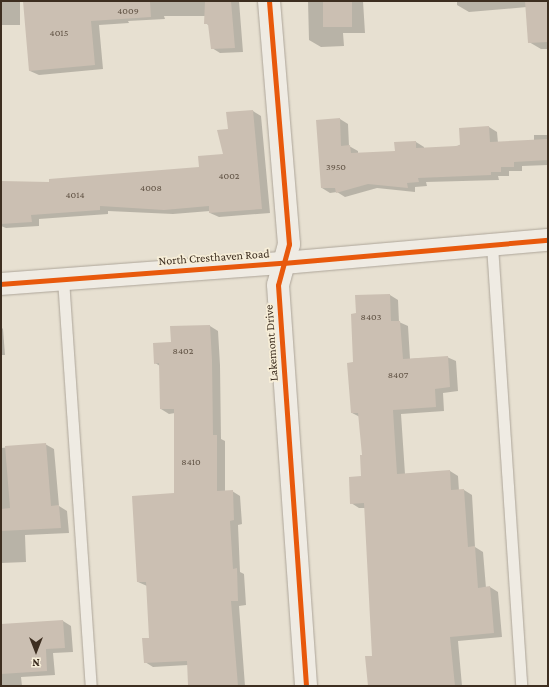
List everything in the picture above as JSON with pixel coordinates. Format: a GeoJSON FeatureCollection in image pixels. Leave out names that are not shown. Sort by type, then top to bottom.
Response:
{"type":"FeatureCollection","features":[{"type":"Feature","properties":{"kind":"street","name":"Lakemont Drive"},"geometry":{"type":"LineString","coordinates":[[269,1],[289,244],[278,286],[306,686]]}},
{"type":"Feature","properties":{"kind":"street","name":"North Cresthaven Road"},"geometry":{"type":"LineString","coordinates":[[1,284],[283,263],[548,240]]}},
{"type":"Feature","properties":{"kind":"lane"},"geometry":{"type":"LineString","coordinates":[[492,245],[521,686]]}},
{"type":"Feature","properties":{"kind":"lane"},"geometry":{"type":"LineString","coordinates":[[63,280],[91,686]]}},
{"type":"Feature","properties":{"kind":"building"},"geometry":{"type":"Polygon","coordinates":[[[23,1],[150,1],[151,17],[91,21],[95,65],[29,71],[23,1]]]}},
{"type":"Feature","properties":{"kind":"building"},"geometry":{"type":"Polygon","coordinates":[[[205,1],[231,1],[235,48],[211,49],[208,24],[204,24],[205,1]]]}},
{"type":"Feature","properties":{"kind":"building"},"geometry":{"type":"Polygon","coordinates":[[[323,1],[352,1],[352,27],[323,27],[323,1]]]}},
{"type":"Feature","properties":{"kind":"building"},"geometry":{"type":"Polygon","coordinates":[[[525,1],[548,1],[548,42],[528,43],[525,1]]]}},
{"type":"Feature","properties":{"kind":"building"},"geometry":{"type":"Polygon","coordinates":[[[253,110],[262,209],[209,213],[209,206],[164,210],[100,206],[100,210],[31,215],[32,222],[1,224],[1,181],[49,182],[49,179],[199,167],[198,156],[223,154],[217,130],[228,129],[226,112],[253,110]]]}},
{"type":"Feature","properties":{"kind":"building"},"geometry":{"type":"Polygon","coordinates":[[[340,118],[341,146],[350,145],[351,153],[395,151],[394,142],[416,141],[416,148],[456,146],[460,145],[459,128],[489,126],[490,142],[548,139],[548,160],[514,162],[514,167],[501,167],[501,172],[491,172],[491,175],[418,178],[419,182],[407,183],[408,188],[368,184],[336,193],[335,188],[321,188],[316,120],[340,118]]]}},
{"type":"Feature","properties":{"kind":"building"},"geometry":{"type":"Polygon","coordinates":[[[390,294],[391,321],[400,321],[403,359],[448,356],[450,387],[435,389],[436,407],[393,410],[397,474],[450,470],[451,490],[464,489],[468,547],[475,546],[478,588],[490,586],[494,633],[450,637],[455,686],[368,686],[365,656],[372,656],[364,503],[350,504],[349,477],[361,476],[360,455],[362,455],[358,413],[351,413],[347,363],[353,362],[351,314],[356,313],[355,295],[390,294]]]}},
{"type":"Feature","properties":{"kind":"building"},"geometry":{"type":"Polygon","coordinates":[[[210,325],[213,435],[217,435],[217,491],[233,490],[234,520],[230,521],[233,569],[237,568],[238,601],[231,601],[238,686],[188,685],[187,661],[144,663],[142,638],[149,638],[146,582],[137,582],[132,496],[174,493],[174,409],[160,409],[159,363],[154,364],[153,343],[171,342],[170,326],[210,325]]]}},
{"type":"Feature","properties":{"kind":"building"},"geometry":{"type":"Polygon","coordinates":[[[46,443],[51,506],[59,505],[61,528],[1,531],[1,509],[10,508],[5,446],[46,443]]]}},
{"type":"Feature","properties":{"kind":"building"},"geometry":{"type":"Polygon","coordinates":[[[63,620],[65,648],[46,649],[47,671],[1,674],[1,624],[63,620]]]}},
{"type":"Feature","properties":{"kind":"cycle path"},"geometry":{"type":"LineString","coordinates":[[269,1],[289,244],[278,285],[306,686]]}},
{"type":"Feature","properties":{"kind":"cycle path"},"geometry":{"type":"LineString","coordinates":[[1,284],[283,263],[548,240]]}}]}
